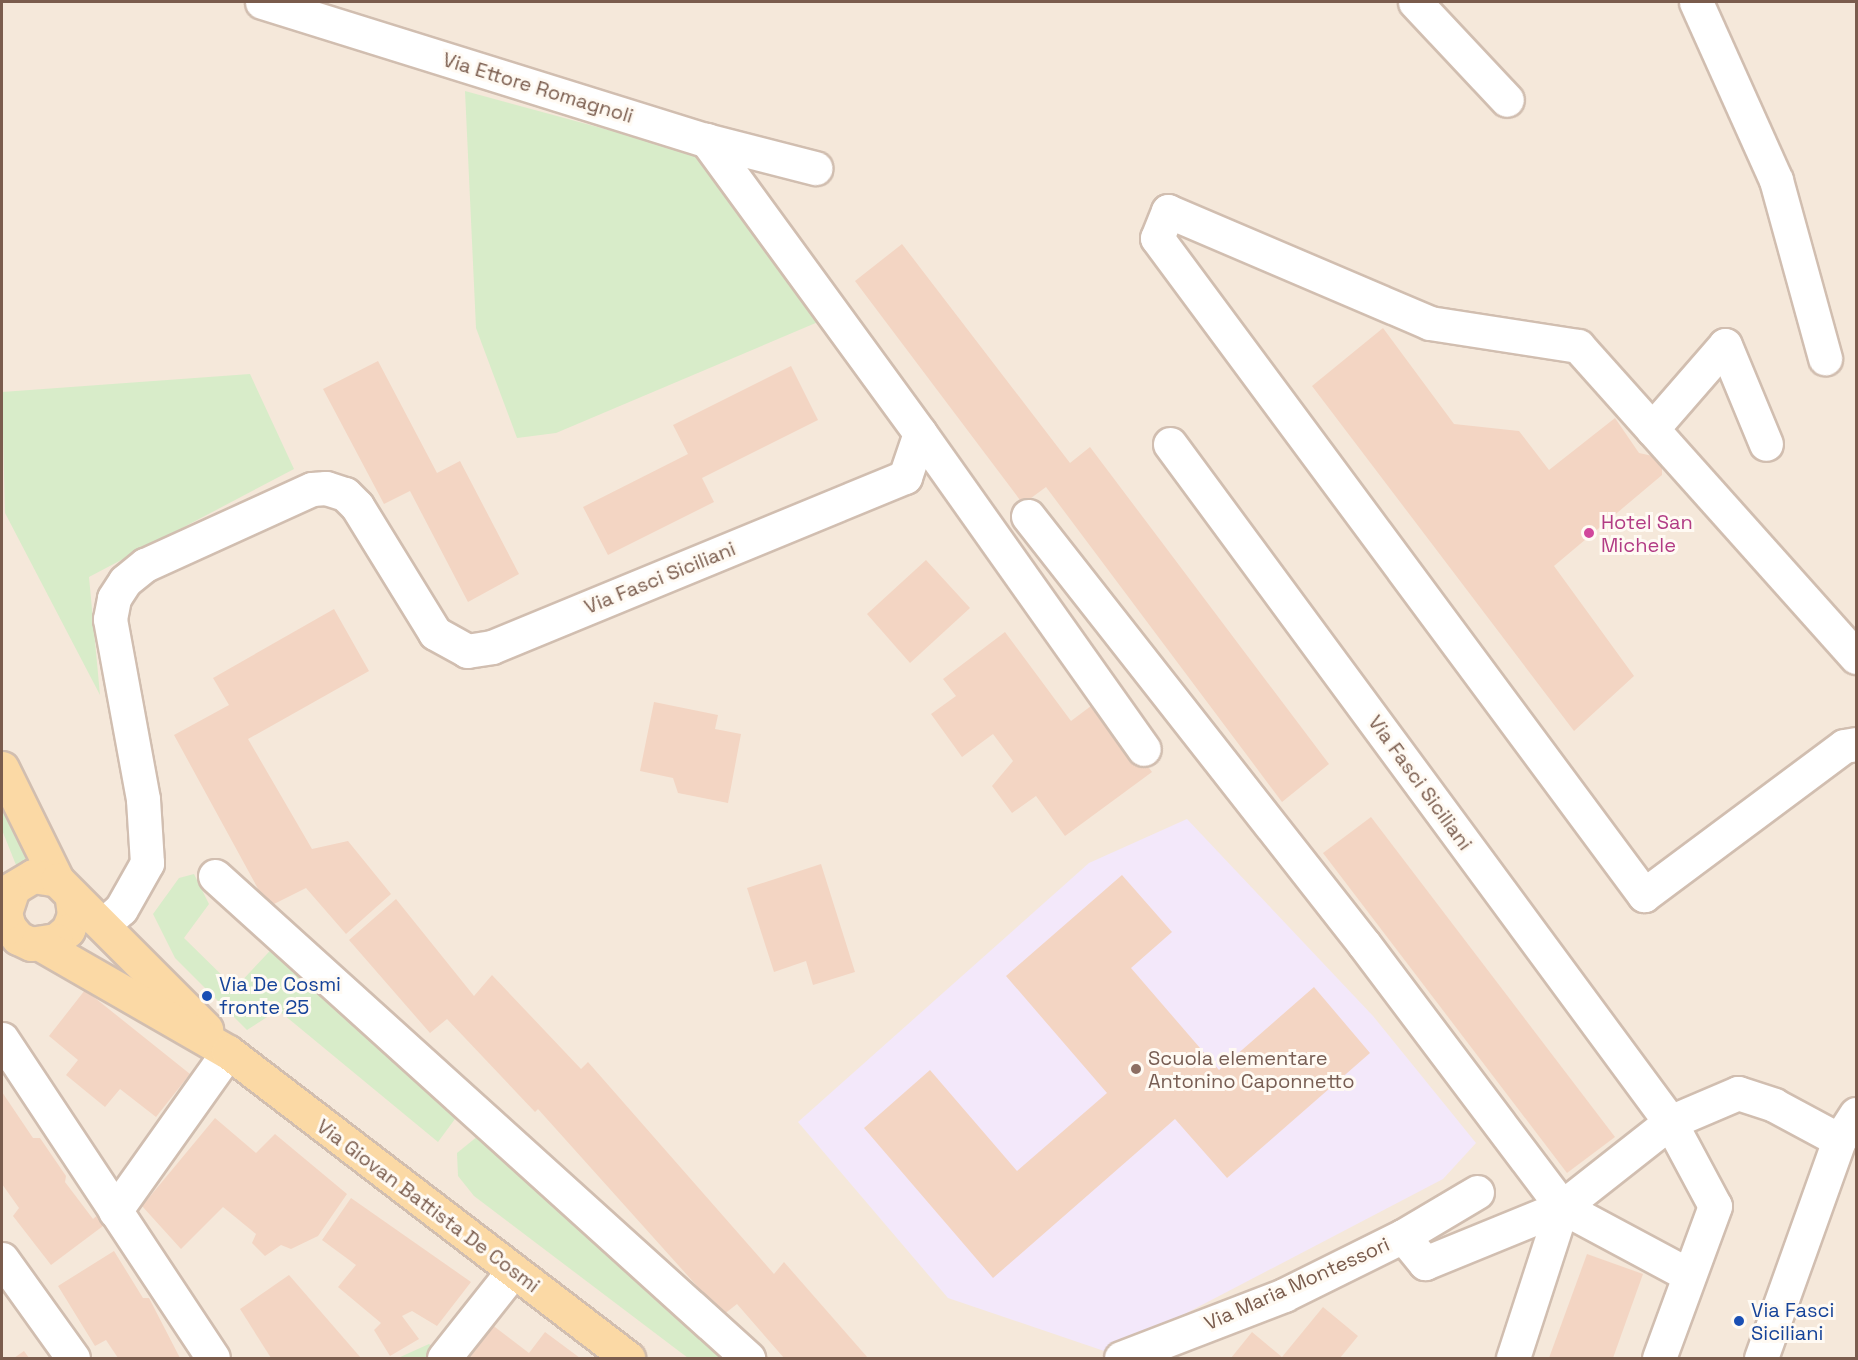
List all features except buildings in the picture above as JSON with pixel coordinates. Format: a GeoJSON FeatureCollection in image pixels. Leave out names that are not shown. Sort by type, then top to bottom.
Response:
{"type":"FeatureCollection","features":[{"type":"Feature","properties":{"kind":"main road"},"geometry":{"type":"LineString","coordinates":[[2,768],[65,889],[74,915],[68,930],[56,940],[24,944]]}},
{"type":"Feature","properties":{"kind":"main road"},"geometry":{"type":"LineString","coordinates":[[39,876],[65,889],[228,1052],[24,944],[9,927],[4,891],[22,880],[39,876]]}},
{"type":"Feature","properties":{"kind":"main road","name":"Via Giovan Battista De Cosmi"},"geometry":{"type":"LineString","coordinates":[[228,1052],[628,1359]]}},
{"type":"Feature","properties":{"kind":"street","name":"Via Ettore Romagnoli"},"geometry":{"type":"LineString","coordinates":[[262,2],[706,140],[815,168]]}},
{"type":"Feature","properties":{"kind":"street"},"geometry":{"type":"LineString","coordinates":[[1415,2],[1507,100]]}},
{"type":"Feature","properties":{"kind":"street"},"geometry":{"type":"LineString","coordinates":[[1696,2],[1776,180],[1825,358]]}},
{"type":"Feature","properties":{"kind":"street"},"geometry":{"type":"LineString","coordinates":[[706,140],[920,433],[1144,748]]}},
{"type":"Feature","properties":{"kind":"street"},"geometry":{"type":"LineString","coordinates":[[1857,657],[1578,346],[1430,323],[1168,211],[1157,238],[1644,895],[1844,746],[1857,744]]}},
{"type":"Feature","properties":{"kind":"street"},"geometry":{"type":"LineString","coordinates":[[1652,429],[1725,345],[1766,444]]}},
{"type":"Feature","properties":{"kind":"street","name":"Via Fasci Siciliani"},"geometry":{"type":"LineString","coordinates":[[103,926],[121,909],[147,863],[143,799],[110,620],[114,598],[125,581],[145,565],[312,489],[326,488],[345,494],[357,506],[435,633],[467,651],[492,647],[905,477],[920,433]]}},
{"type":"Feature","properties":{"kind":"street","name":"Via Fasci Siciliani"},"geometry":{"type":"LineString","coordinates":[[1170,444],[1670,1122],[1714,1206],[1659,1359]]}},
{"type":"Feature","properties":{"kind":"street"},"geometry":{"type":"LineString","coordinates":[[1028,516],[1364,944],[1562,1207],[1689,1275]]}},
{"type":"Feature","properties":{"kind":"street"},"geometry":{"type":"LineString","coordinates":[[215,876],[748,1359]]}},
{"type":"Feature","properties":{"kind":"street"},"geometry":{"type":"LineString","coordinates":[[2,1039],[213,1359]]}},
{"type":"Feature","properties":{"kind":"street"},"geometry":{"type":"LineString","coordinates":[[115,1211],[228,1052]]}},
{"type":"Feature","properties":{"kind":"street"},"geometry":{"type":"LineString","coordinates":[[1512,1359],[1562,1207],[1670,1122],[1738,1093],[1848,1127],[1761,1359]]}},
{"type":"Feature","properties":{"kind":"street"},"geometry":{"type":"LineString","coordinates":[[1404,1236],[1477,1192]]}},
{"type":"Feature","properties":{"kind":"street","name":"Via Maria Montessori"},"geometry":{"type":"LineString","coordinates":[[1121,1359],[1284,1295],[1404,1236],[1425,1263],[1562,1207]]}},
{"type":"Feature","properties":{"kind":"street"},"geometry":{"type":"LineString","coordinates":[[2,1259],[73,1359]]}},
{"type":"Feature","properties":{"kind":"street"},"geometry":{"type":"LineString","coordinates":[[444,1359],[513,1271]]}},
{"type":"Feature","properties":{"kind":"shaded area"},"geometry":{"type":"Polygon","coordinates":[[[2,2],[1856,2],[1856,1358],[2,1358],[2,2]]]}},
{"type":"Feature","properties":{"kind":"shaded area","name":"Scuola elementare Antonino Caponnetto"},"geometry":{"type":"Polygon","coordinates":[[[1187,819],[1373,1016],[1476,1143],[1443,1179],[1110,1353],[948,1298],[798,1122],[1089,863],[1187,819]]]}},
{"type":"Feature","properties":{"kind":"green space"},"geometry":{"type":"Polygon","coordinates":[[[465,91],[701,155],[818,322],[556,433],[517,438],[476,328],[465,91]]]}},
{"type":"Feature","properties":{"kind":"green space"},"geometry":{"type":"Polygon","coordinates":[[[250,374],[294,469],[89,577],[100,695],[5,513],[2,392],[250,374]]]}},
{"type":"Feature","properties":{"kind":"green space"},"geometry":{"type":"Polygon","coordinates":[[[2,796],[33,863],[18,870],[2,830],[2,796]]]}},
{"type":"Feature","properties":{"kind":"green space"},"geometry":{"type":"Polygon","coordinates":[[[194,874],[209,904],[184,938],[235,988],[283,937],[466,1104],[438,1142],[278,1010],[247,1030],[175,958],[153,914],[179,878],[194,874]]]}},
{"type":"Feature","properties":{"kind":"green space"},"geometry":{"type":"Polygon","coordinates":[[[489,1127],[624,1249],[724,1358],[688,1358],[474,1196],[458,1176],[457,1153],[489,1127]]]}},
{"type":"Feature","properties":{"kind":"green space"},"geometry":{"type":"Polygon","coordinates":[[[429,1344],[449,1358],[398,1358],[429,1344]]]}},
{"type":"Feature","properties":{"kind":"place","name":"Hotel San Michele"},"geometry":{"type":"Point","coordinates":[1589,533]}},
{"type":"Feature","properties":{"kind":"place","name":"Via De Cosmi fronte 25"},"geometry":{"type":"Point","coordinates":[207,996]}},
{"type":"Feature","properties":{"kind":"place","name":"Scuola elementare Antonino Caponnetto"},"geometry":{"type":"Point","coordinates":[1136,1069]}},
{"type":"Feature","properties":{"kind":"place","name":"Via Fasci Siciliani"},"geometry":{"type":"Point","coordinates":[1739,1321]}}]}
